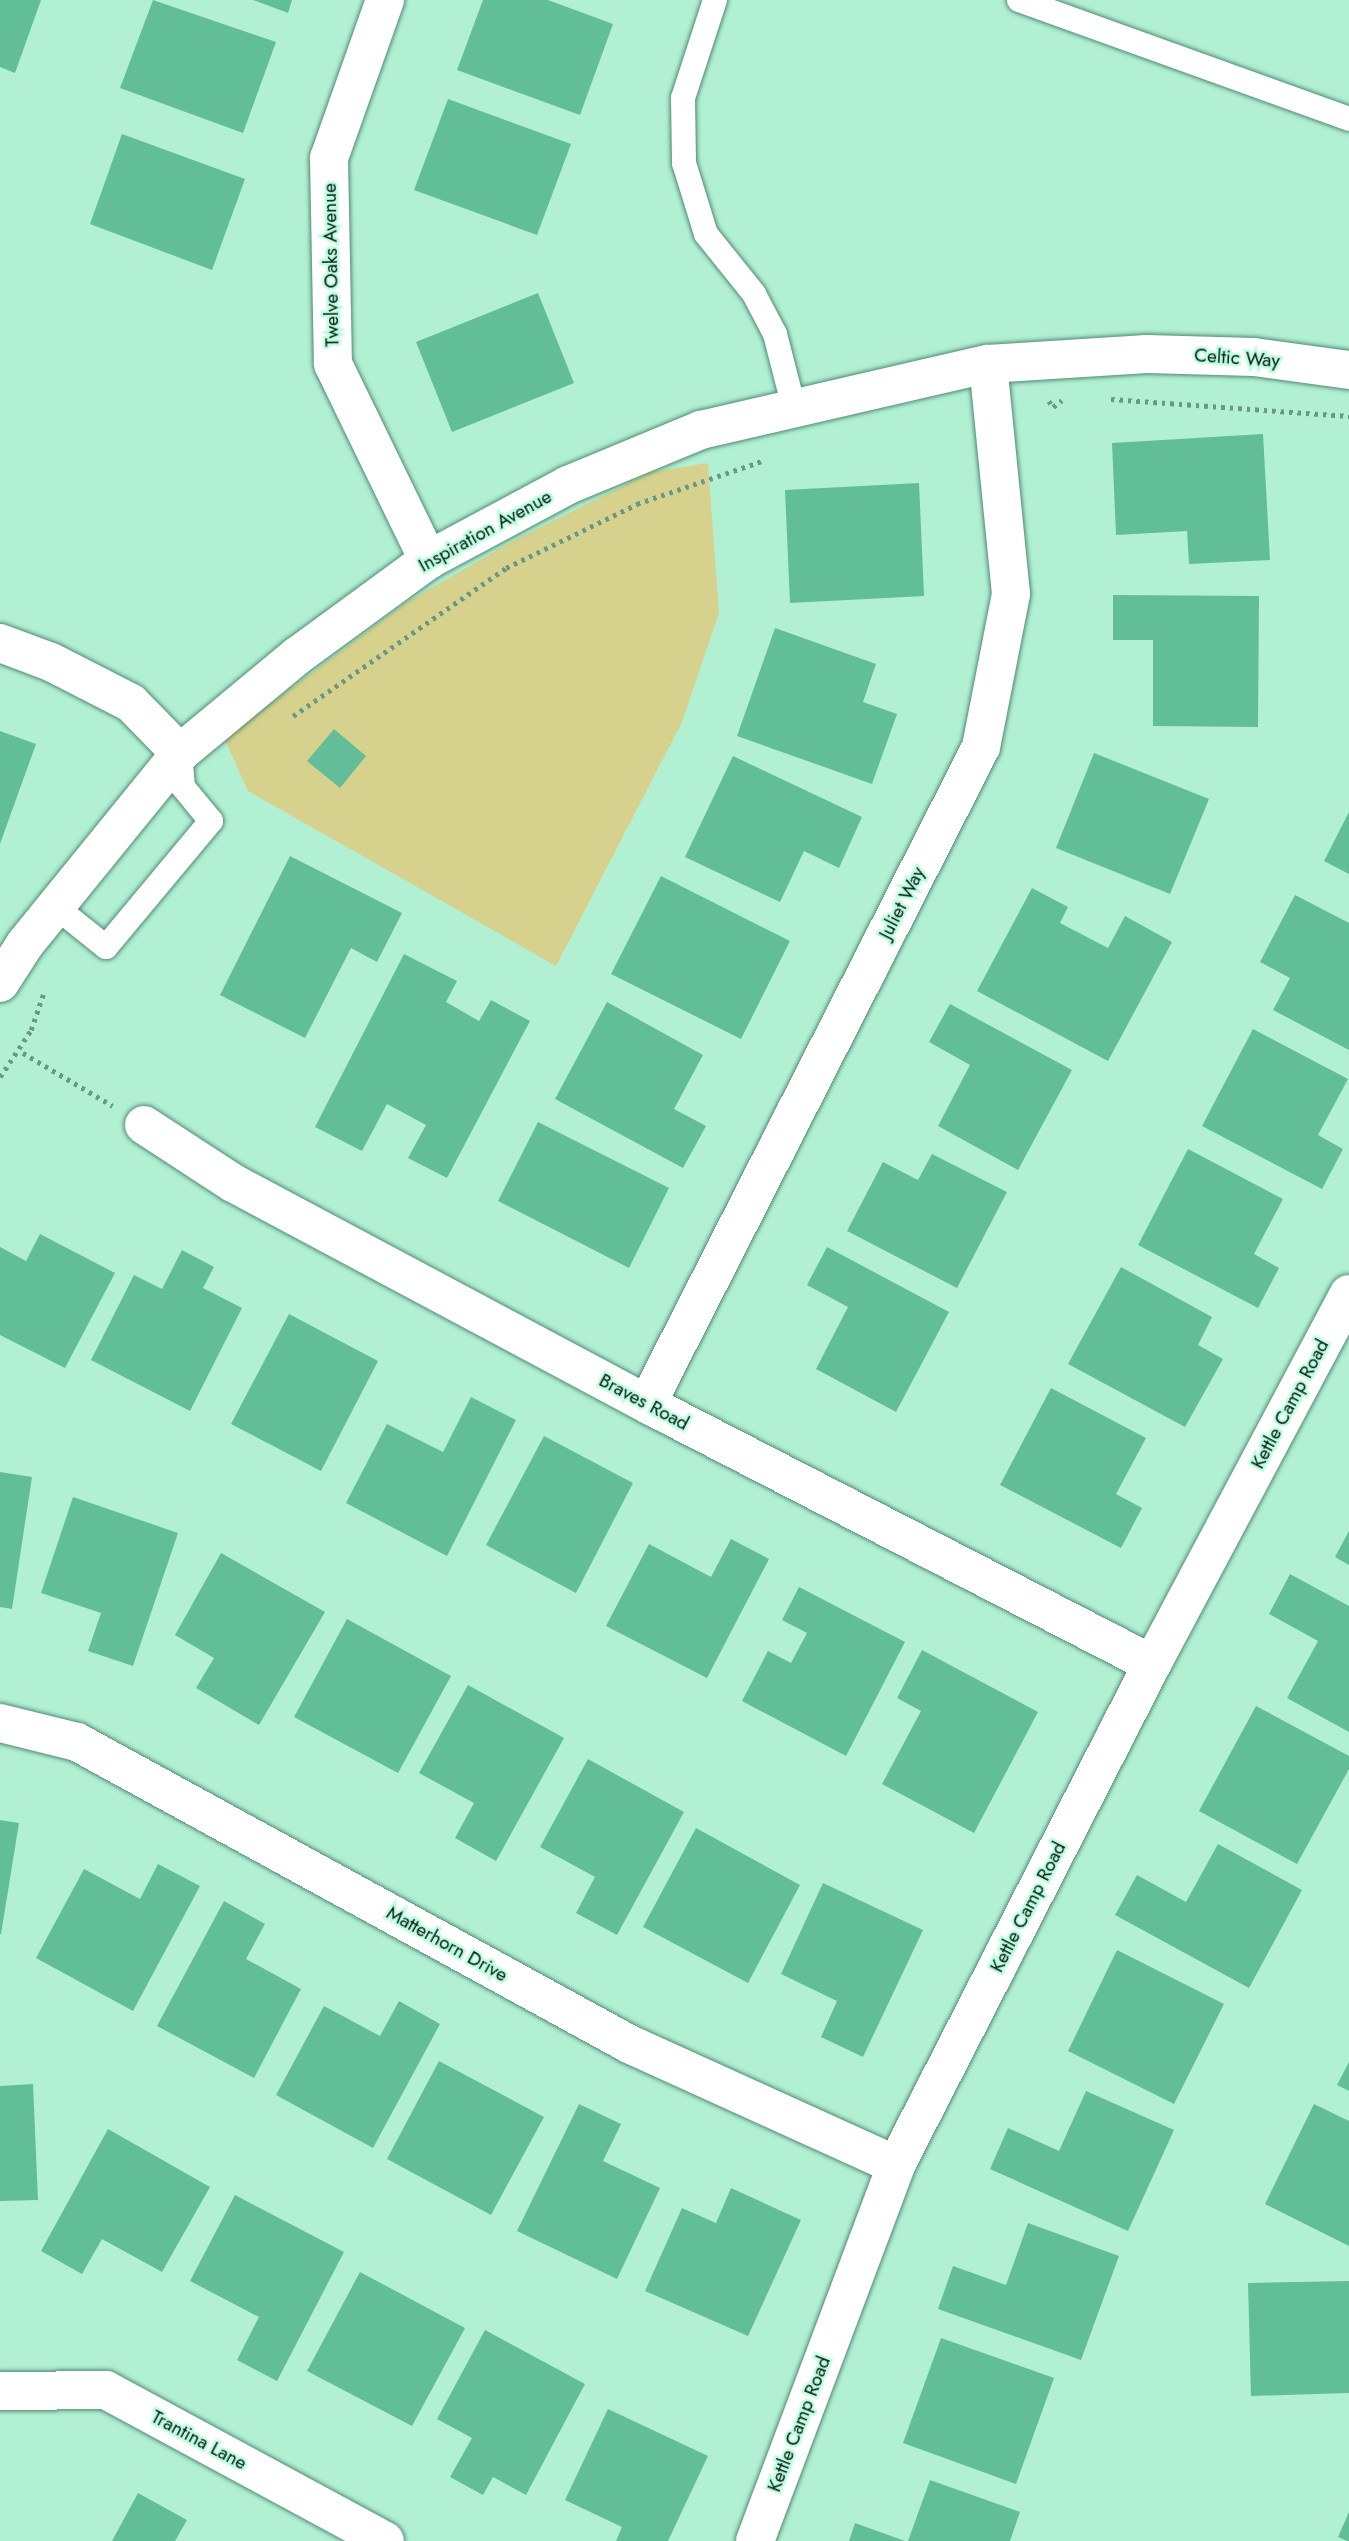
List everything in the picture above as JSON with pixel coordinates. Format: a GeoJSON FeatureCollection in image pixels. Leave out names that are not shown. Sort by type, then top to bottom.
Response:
{"type":"FeatureCollection","features":[{"type":"Feature","properties":{"kind":"street","name":"Twelve Oaks Avenue"},"geometry":{"type":"LineString","coordinates":[[385,0],[329,158],[333,364],[428,560]]}},
{"type":"Feature","properties":{"kind":"street","name":"Inspiration Avenue"},"geometry":{"type":"LineString","coordinates":[[0,983],[56,907],[180,753],[297,656],[428,560],[568,485],[701,430],[988,363],[1124,354]]}},
{"type":"Feature","properties":{"kind":"street","name":"Celtic Way"},"geometry":{"type":"LineString","coordinates":[[1124,354],[1254,357],[1349,370]]}},
{"type":"Feature","properties":{"kind":"street","name":"Juliet Way"},"geometry":{"type":"LineString","coordinates":[[647,1404],[981,747],[1011,594],[988,363]]}},
{"type":"Feature","properties":{"kind":"street"},"geometry":{"type":"LineString","coordinates":[[0,643],[51,662],[131,703],[180,753]]}},
{"type":"Feature","properties":{"kind":"street","name":"Braves Road"},"geometry":{"type":"LineString","coordinates":[[144,1125],[233,1183],[647,1404],[1152,1664]]}},
{"type":"Feature","properties":{"kind":"street","name":"Kettle Camp Road"},"geometry":{"type":"LineString","coordinates":[[755,2541],[896,2165],[1152,1664],[1349,1294]]}},
{"type":"Feature","properties":{"kind":"street","name":"Matterhorn Drive"},"geometry":{"type":"LineString","coordinates":[[0,1723],[77,1742],[629,2044],[896,2165]]}},
{"type":"Feature","properties":{"kind":"street","name":"Trantina Lane"},"geometry":{"type":"LineString","coordinates":[[0,2391],[106,2390],[385,2541]]}},
{"type":"Feature","properties":{"kind":"lane"},"geometry":{"type":"LineString","coordinates":[[715,0],[683,98],[684,163],[706,234],[754,294],[775,334],[794,408]]}},
{"type":"Feature","properties":{"kind":"lane"},"geometry":{"type":"LineString","coordinates":[[1019,0],[1349,118]]}},
{"type":"Feature","properties":{"kind":"lane"},"geometry":{"type":"LineString","coordinates":[[56,907],[106,947],[211,821],[183,786],[180,753]]}},
{"type":"Feature","properties":{"kind":"path"},"geometry":{"type":"LineString","coordinates":[[1043,391],[1053,407],[1065,397]]}},
{"type":"Feature","properties":{"kind":"path"},"geometry":{"type":"LineString","coordinates":[[1098,398],[1349,416]]}},
{"type":"Feature","properties":{"kind":"path"},"geometry":{"type":"LineString","coordinates":[[283,723],[506,568],[637,504],[769,458]]}},
{"type":"Feature","properties":{"kind":"path"},"geometry":{"type":"LineString","coordinates":[[0,1077],[31,1030],[48,982]]}},
{"type":"Feature","properties":{"kind":"path"},"geometry":{"type":"LineString","coordinates":[[23,1053],[144,1125]]}},
{"type":"Feature","properties":{"kind":"shaded area"},"geometry":{"type":"Polygon","coordinates":[[[708,463],[719,613],[682,722],[556,966],[248,791],[224,738],[407,602],[515,540],[651,472],[708,463]]]}},
{"type":"Feature","properties":{"kind":"building"},"geometry":{"type":"Polygon","coordinates":[[[0,0],[41,0],[15,73],[0,67],[0,0]]]}},
{"type":"Feature","properties":{"kind":"building"},"geometry":{"type":"Polygon","coordinates":[[[153,0],[276,42],[243,133],[120,88],[153,0]]]}},
{"type":"Feature","properties":{"kind":"building"},"geometry":{"type":"Polygon","coordinates":[[[253,0],[292,0],[288,13],[253,0]]]}},
{"type":"Feature","properties":{"kind":"building"},"geometry":{"type":"Polygon","coordinates":[[[483,0],[548,0],[613,24],[580,115],[457,70],[483,0]]]}},
{"type":"Feature","properties":{"kind":"building"},"geometry":{"type":"Polygon","coordinates":[[[448,99],[571,144],[537,235],[414,190],[448,99]]]}},
{"type":"Feature","properties":{"kind":"building"},"geometry":{"type":"Polygon","coordinates":[[[122,134],[245,179],[212,270],[90,224],[122,134]]]}},
{"type":"Feature","properties":{"kind":"building"},"geometry":{"type":"Polygon","coordinates":[[[538,293],[574,383],[452,432],[416,342],[538,293]]]}},
{"type":"Feature","properties":{"kind":"building"},"geometry":{"type":"Polygon","coordinates":[[[1263,434],[1270,560],[1189,564],[1187,531],[1116,535],[1112,443],[1263,434]]]}},
{"type":"Feature","properties":{"kind":"building"},"geometry":{"type":"Polygon","coordinates":[[[919,483],[924,596],[790,603],[785,490],[919,483]]]}},
{"type":"Feature","properties":{"kind":"building"},"geometry":{"type":"Polygon","coordinates":[[[1113,595],[1259,596],[1258,727],[1153,726],[1153,640],[1113,640],[1113,595]]]}},
{"type":"Feature","properties":{"kind":"building"},"geometry":{"type":"Polygon","coordinates":[[[775,628],[876,664],[863,702],[897,714],[872,784],[737,736],[775,628]]]}},
{"type":"Feature","properties":{"kind":"building"},"geometry":{"type":"Polygon","coordinates":[[[334,729],[366,756],[340,788],[307,761],[334,729]]]}},
{"type":"Feature","properties":{"kind":"building"},"geometry":{"type":"Polygon","coordinates":[[[0,731],[36,744],[0,844],[0,731]]]}},
{"type":"Feature","properties":{"kind":"building"},"geometry":{"type":"Polygon","coordinates":[[[1094,753],[1209,799],[1170,894],[1056,848],[1094,753]]]}},
{"type":"Feature","properties":{"kind":"building"},"geometry":{"type":"Polygon","coordinates":[[[733,756],[862,817],[839,868],[804,851],[780,902],[685,857],[733,756]]]}},
{"type":"Feature","properties":{"kind":"building"},"geometry":{"type":"Polygon","coordinates":[[[1349,812],[1349,874],[1324,861],[1349,812]]]}},
{"type":"Feature","properties":{"kind":"building"},"geometry":{"type":"Polygon","coordinates":[[[290,856],[402,913],[377,962],[351,948],[305,1038],[220,995],[290,856]]]}},
{"type":"Feature","properties":{"kind":"building"},"geometry":{"type":"Polygon","coordinates":[[[661,876],[790,941],[741,1039],[611,974],[661,876]]]}},
{"type":"Feature","properties":{"kind":"building"},"geometry":{"type":"Polygon","coordinates":[[[1032,888],[1068,907],[1060,923],[1108,948],[1125,916],[1172,942],[1108,1061],[977,991],[1032,888]]]}},
{"type":"Feature","properties":{"kind":"building"},"geometry":{"type":"Polygon","coordinates":[[[1295,895],[1349,923],[1349,1050],[1273,1010],[1290,978],[1260,962],[1295,895]]]}},
{"type":"Feature","properties":{"kind":"building"},"geometry":{"type":"Polygon","coordinates":[[[404,954],[457,981],[446,1002],[479,1021],[491,1000],[530,1021],[447,1178],[408,1158],[426,1125],[387,1104],[362,1151],[315,1127],[404,954]]]}},
{"type":"Feature","properties":{"kind":"building"},"geometry":{"type":"Polygon","coordinates":[[[607,1002],[703,1055],[674,1109],[706,1126],[683,1168],[555,1099],[607,1002]]]}},
{"type":"Feature","properties":{"kind":"building"},"geometry":{"type":"Polygon","coordinates":[[[950,1004],[1072,1070],[1018,1170],[938,1126],[970,1065],[929,1042],[950,1004]]]}},
{"type":"Feature","properties":{"kind":"building"},"geometry":{"type":"Polygon","coordinates":[[[1253,1029],[1348,1079],[1318,1135],[1343,1149],[1322,1189],[1202,1126],[1253,1029]]]}},
{"type":"Feature","properties":{"kind":"building"},"geometry":{"type":"Polygon","coordinates":[[[538,1122],[669,1188],[629,1268],[498,1201],[538,1122]]]}},
{"type":"Feature","properties":{"kind":"building"},"geometry":{"type":"Polygon","coordinates":[[[1188,1149],[1283,1199],[1254,1254],[1279,1268],[1258,1308],[1138,1245],[1188,1149]]]}},
{"type":"Feature","properties":{"kind":"building"},"geometry":{"type":"Polygon","coordinates":[[[932,1154],[1007,1192],[957,1288],[847,1231],[883,1162],[918,1180],[932,1154]]]}},
{"type":"Feature","properties":{"kind":"building"},"geometry":{"type":"Polygon","coordinates":[[[40,1234],[115,1273],[65,1368],[0,1335],[0,1247],[26,1261],[40,1234]]]}},
{"type":"Feature","properties":{"kind":"building"},"geometry":{"type":"Polygon","coordinates":[[[827,1247],[949,1312],[896,1412],[816,1369],[848,1307],[807,1285],[827,1247]]]}},
{"type":"Feature","properties":{"kind":"building"},"geometry":{"type":"Polygon","coordinates":[[[182,1250],[214,1267],[203,1288],[242,1308],[190,1411],[91,1360],[134,1275],[162,1289],[182,1250]]]}},
{"type":"Feature","properties":{"kind":"building"},"geometry":{"type":"Polygon","coordinates":[[[1121,1267],[1212,1317],[1198,1345],[1223,1359],[1185,1427],[1068,1364],[1121,1267]]]}},
{"type":"Feature","properties":{"kind":"building"},"geometry":{"type":"Polygon","coordinates":[[[289,1314],[378,1361],[321,1471],[231,1424],[289,1314]]]}},
{"type":"Feature","properties":{"kind":"building"},"geometry":{"type":"Polygon","coordinates":[[[1051,1388],[1146,1438],[1116,1494],[1142,1508],[1121,1548],[1000,1485],[1051,1388]]]}},
{"type":"Feature","properties":{"kind":"building"},"geometry":{"type":"Polygon","coordinates":[[[471,1397],[516,1420],[447,1556],[346,1503],[387,1424],[443,1452],[471,1397]]]}},
{"type":"Feature","properties":{"kind":"building"},"geometry":{"type":"Polygon","coordinates":[[[544,1436],[633,1483],[576,1593],[486,1545],[544,1436]]]}},
{"type":"Feature","properties":{"kind":"building"},"geometry":{"type":"Polygon","coordinates":[[[0,1472],[32,1477],[12,1609],[0,1607],[0,1472]]]}},
{"type":"Feature","properties":{"kind":"building"},"geometry":{"type":"Polygon","coordinates":[[[73,1497],[178,1533],[133,1666],[88,1651],[101,1613],[41,1593],[73,1497]]]}},
{"type":"Feature","properties":{"kind":"building"},"geometry":{"type":"Polygon","coordinates":[[[1349,1531],[1349,1565],[1335,1557],[1349,1531]]]}},
{"type":"Feature","properties":{"kind":"building"},"geometry":{"type":"Polygon","coordinates":[[[731,1539],[769,1559],[707,1678],[606,1626],[649,1544],[711,1577],[731,1539]]]}},
{"type":"Feature","properties":{"kind":"building"},"geometry":{"type":"Polygon","coordinates":[[[221,1553],[325,1612],[259,1725],[196,1688],[214,1658],[175,1635],[221,1553]]]}},
{"type":"Feature","properties":{"kind":"building"},"geometry":{"type":"Polygon","coordinates":[[[1290,1574],[1349,1606],[1349,1732],[1287,1698],[1318,1641],[1269,1614],[1290,1574]]]}},
{"type":"Feature","properties":{"kind":"building"},"geometry":{"type":"Polygon","coordinates":[[[799,1587],[905,1642],[846,1756],[742,1701],[768,1651],[791,1663],[807,1633],[782,1620],[799,1587]]]}},
{"type":"Feature","properties":{"kind":"building"},"geometry":{"type":"Polygon","coordinates":[[[347,1619],[451,1676],[398,1773],[294,1717],[347,1619]]]}},
{"type":"Feature","properties":{"kind":"building"},"geometry":{"type":"Polygon","coordinates":[[[922,1650],[1038,1712],[974,1833],[882,1784],[921,1711],[897,1698],[922,1650]]]}},
{"type":"Feature","properties":{"kind":"building"},"geometry":{"type":"Polygon","coordinates":[[[468,1685],[564,1738],[496,1861],[455,1838],[474,1803],[419,1773],[468,1685]]]}},
{"type":"Feature","properties":{"kind":"building"},"geometry":{"type":"Polygon","coordinates":[[[1256,1706],[1349,1756],[1349,1769],[1297,1864],[1199,1811],[1256,1706]]]}},
{"type":"Feature","properties":{"kind":"building"},"geometry":{"type":"Polygon","coordinates":[[[588,1759],[684,1812],[617,1935],[576,1913],[595,1877],[540,1847],[588,1759]]]}},
{"type":"Feature","properties":{"kind":"building"},"geometry":{"type":"Polygon","coordinates":[[[0,1820],[19,1823],[1,1934],[0,1934],[0,1820]]]}},
{"type":"Feature","properties":{"kind":"building"},"geometry":{"type":"Polygon","coordinates":[[[696,1828],[800,1885],[748,1983],[643,1927],[696,1828]]]}},
{"type":"Feature","properties":{"kind":"building"},"geometry":{"type":"Polygon","coordinates":[[[1218,1844],[1302,1890],[1249,1988],[1115,1915],[1137,1875],[1186,1902],[1218,1844]]]}},
{"type":"Feature","properties":{"kind":"building"},"geometry":{"type":"Polygon","coordinates":[[[158,1864],[200,1886],[133,2011],[36,1958],[84,1869],[140,1899],[158,1864]]]}},
{"type":"Feature","properties":{"kind":"building"},"geometry":{"type":"Polygon","coordinates":[[[823,1883],[923,1930],[863,2057],[821,2037],[837,2001],[781,1974],[823,1883]]]}},
{"type":"Feature","properties":{"kind":"building"},"geometry":{"type":"Polygon","coordinates":[[[224,1901],[265,1924],[246,1959],[301,1989],[254,2078],[157,2026],[224,1901]]]}},
{"type":"Feature","properties":{"kind":"building"},"geometry":{"type":"Polygon","coordinates":[[[1117,1950],[1224,2004],[1174,2104],[1068,2051],[1117,1950]]]}},
{"type":"Feature","properties":{"kind":"building"},"geometry":{"type":"Polygon","coordinates":[[[399,2001],[440,2024],[373,2148],[276,2095],[324,2006],[380,2036],[399,2001]]]}},
{"type":"Feature","properties":{"kind":"building"},"geometry":{"type":"Polygon","coordinates":[[[439,2061],[544,2117],[491,2215],[387,2159],[439,2061]]]}},
{"type":"Feature","properties":{"kind":"building"},"geometry":{"type":"Polygon","coordinates":[[[1349,2062],[1349,2091],[1337,2085],[1349,2062]]]}},
{"type":"Feature","properties":{"kind":"building"},"geometry":{"type":"Polygon","coordinates":[[[33,2084],[38,2200],[0,2201],[0,2086],[33,2084]]]}},
{"type":"Feature","properties":{"kind":"building"},"geometry":{"type":"Polygon","coordinates":[[[1086,2091],[1174,2130],[1128,2231],[990,2169],[1008,2128],[1059,2151],[1086,2091]]]}},
{"type":"Feature","properties":{"kind":"building"},"geometry":{"type":"Polygon","coordinates":[[[579,2104],[621,2124],[603,2161],[660,2188],[617,2279],[517,2231],[579,2104]]]}},
{"type":"Feature","properties":{"kind":"building"},"geometry":{"type":"Polygon","coordinates":[[[1314,2104],[1349,2121],[1349,2246],[1265,2204],[1314,2104]]]}},
{"type":"Feature","properties":{"kind":"building"},"geometry":{"type":"Polygon","coordinates":[[[108,2129],[210,2187],[162,2272],[102,2239],[82,2274],[41,2251],[108,2129]]]}},
{"type":"Feature","properties":{"kind":"building"},"geometry":{"type":"Polygon","coordinates":[[[731,2188],[801,2220],[748,2336],[645,2291],[682,2208],[716,2223],[731,2188]]]}},
{"type":"Feature","properties":{"kind":"building"},"geometry":{"type":"Polygon","coordinates":[[[235,2195],[344,2252],[277,2381],[237,2360],[259,2317],[190,2281],[235,2195]]]}},
{"type":"Feature","properties":{"kind":"building"},"geometry":{"type":"Polygon","coordinates":[[[1028,2223],[1119,2256],[1081,2360],[938,2309],[953,2266],[1006,2285],[1028,2223]]]}},
{"type":"Feature","properties":{"kind":"building"},"geometry":{"type":"Polygon","coordinates":[[[360,2272],[465,2328],[412,2426],[307,2371],[360,2272]]]}},
{"type":"Feature","properties":{"kind":"building"},"geometry":{"type":"Polygon","coordinates":[[[1349,2281],[1349,2393],[1251,2396],[1248,2283],[1349,2281]]]}},
{"type":"Feature","properties":{"kind":"building"},"geometry":{"type":"Polygon","coordinates":[[[485,2330],[585,2384],[526,2495],[493,2477],[483,2495],[450,2477],[472,2438],[437,2419],[485,2330]]]}},
{"type":"Feature","properties":{"kind":"building"},"geometry":{"type":"Polygon","coordinates":[[[941,2338],[1054,2378],[1016,2484],[903,2443],[941,2338]]]}},
{"type":"Feature","properties":{"kind":"building"},"geometry":{"type":"Polygon","coordinates":[[[608,2409],[708,2456],[668,2541],[616,2541],[622,2527],[565,2500],[608,2409]]]}},
{"type":"Feature","properties":{"kind":"building"},"geometry":{"type":"Polygon","coordinates":[[[930,2480],[1020,2512],[1010,2541],[908,2541],[930,2480]]]}},
{"type":"Feature","properties":{"kind":"building"},"geometry":{"type":"Polygon","coordinates":[[[138,2493],[187,2520],[175,2541],[112,2541],[138,2493]]]}},
{"type":"Feature","properties":{"kind":"building"},"geometry":{"type":"Polygon","coordinates":[[[1349,2512],[1349,2541],[1347,2541],[1338,2537],[1349,2512]]]}},
{"type":"Feature","properties":{"kind":"building"},"geometry":{"type":"Polygon","coordinates":[[[855,2523],[905,2541],[849,2541],[855,2523]]]}}]}
